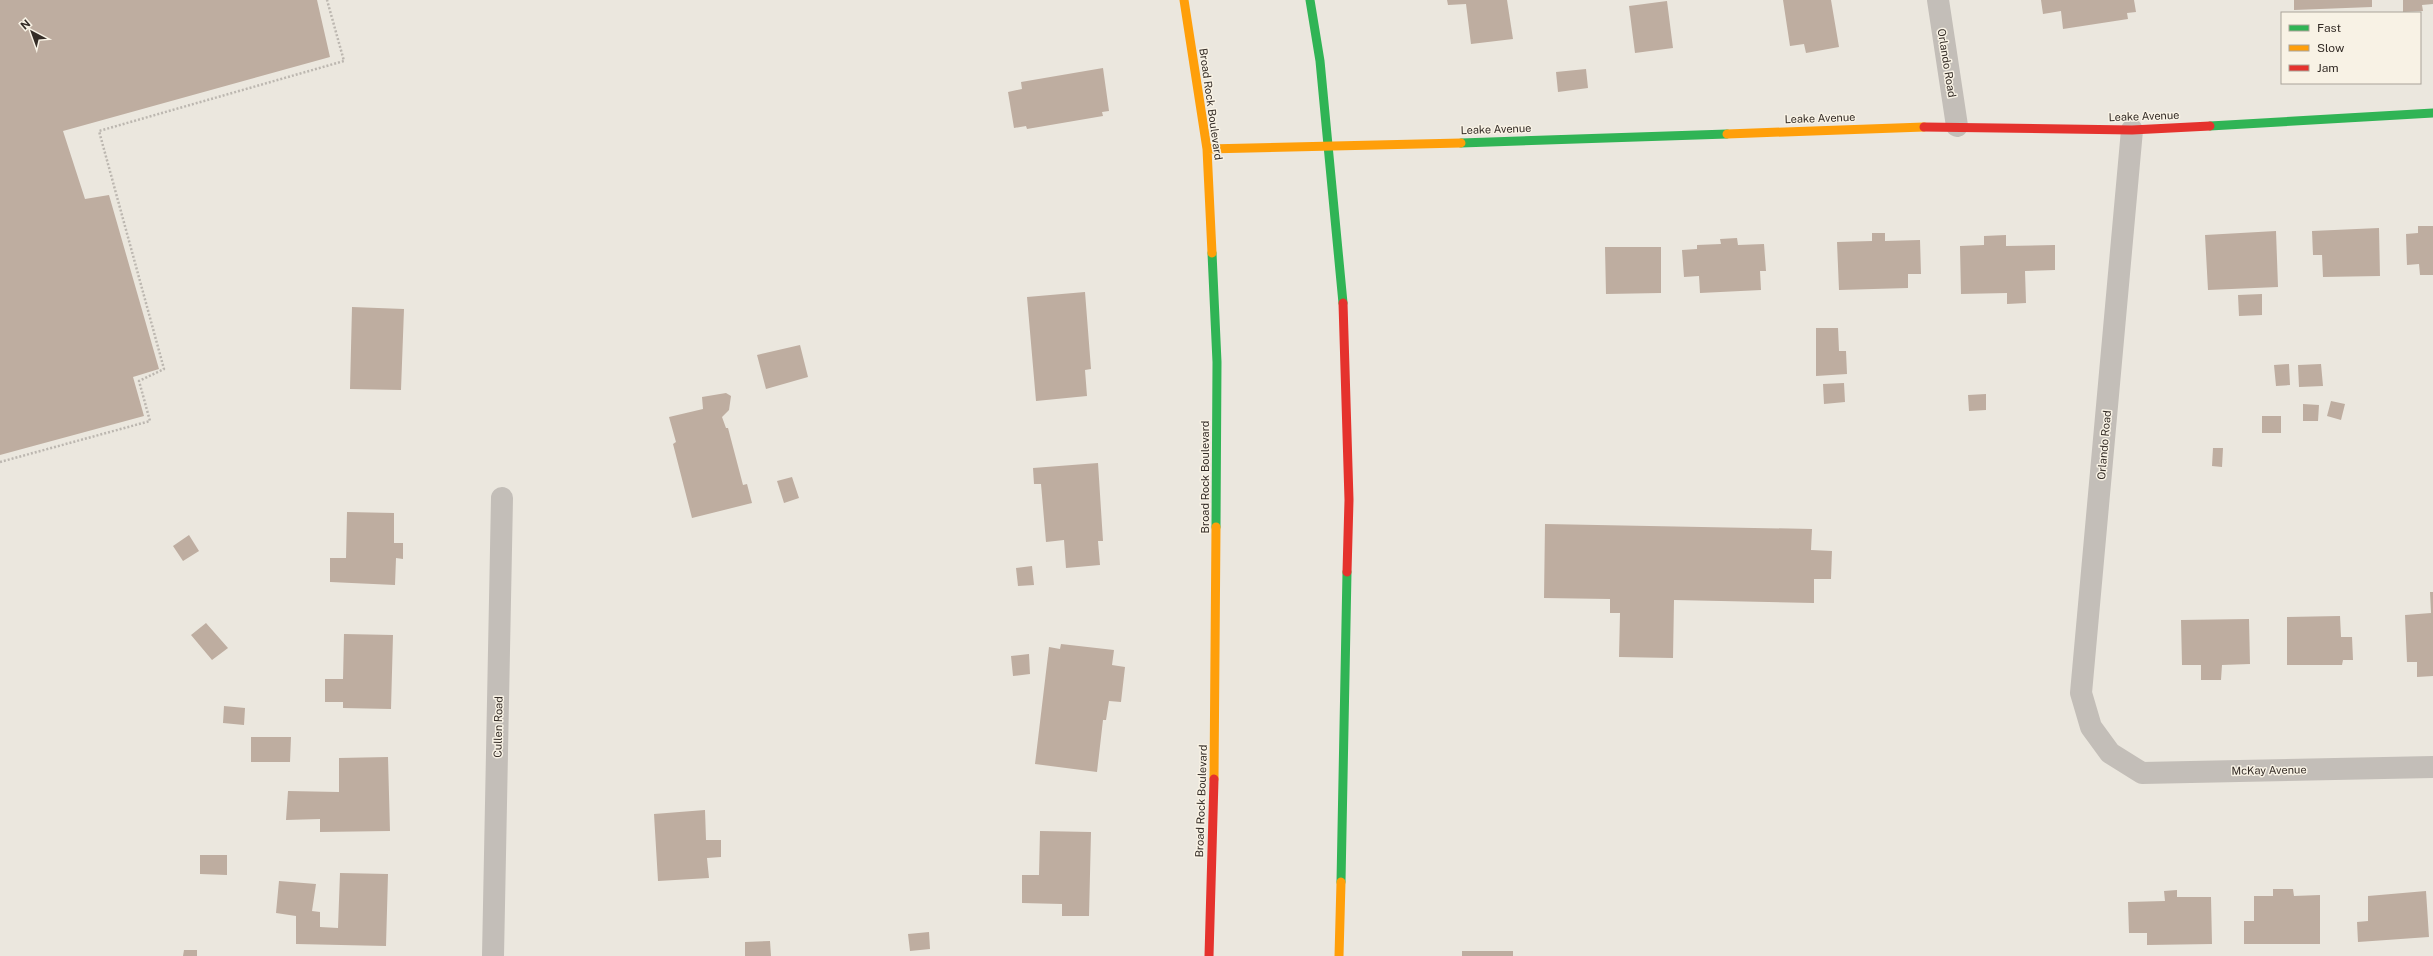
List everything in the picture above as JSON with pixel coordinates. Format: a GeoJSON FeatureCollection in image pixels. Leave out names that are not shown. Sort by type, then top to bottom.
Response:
{"type":"FeatureCollection","features":[{"type":"Feature","properties":{"kind":"main road","name":"Broad Rock Boulevard"},"geometry":{"type":"LineString","coordinates":[[1184,0],[1207,149],[1218,362],[1215,729],[1209,956]]}},
{"type":"Feature","properties":{"kind":"main road"},"geometry":{"type":"LineString","coordinates":[[1310,0],[1320,60],[1342,282],[1349,500],[1339,956]]}},
{"type":"Feature","properties":{"kind":"main road","name":"Leake Avenue"},"geometry":{"type":"LineString","coordinates":[[1207,149],[1329,147],[1957,126],[2132,130],[2433,113]]}},
{"type":"Feature","properties":{"kind":"street","name":"Orlando Road"},"geometry":{"type":"LineString","coordinates":[[1938,0],[1957,126]]}},
{"type":"Feature","properties":{"kind":"street","name":"Orlando Road"},"geometry":{"type":"LineString","coordinates":[[2110,753],[2091,727],[2082,693],[2132,130]]}},
{"type":"Feature","properties":{"kind":"street","name":"Cullen Road"},"geometry":{"type":"LineString","coordinates":[[493,956],[502,498]]}},
{"type":"Feature","properties":{"kind":"street","name":"McKay Avenue"},"geometry":{"type":"LineString","coordinates":[[2110,753],[2142,773],[2433,767]]}},
{"type":"Feature","properties":{"kind":"path"},"geometry":{"type":"LineString","coordinates":[[0,462],[150,421],[140,381],[164,369],[99,131],[344,61],[327,0]]}},
{"type":"Feature","properties":{"kind":"building"},"geometry":{"type":"Polygon","coordinates":[[[0,0],[317,0],[330,57],[63,131],[85,199],[109,195],[159,369],[133,377],[144,416],[0,455],[0,0]]]}},
{"type":"Feature","properties":{"kind":"building"},"geometry":{"type":"Polygon","coordinates":[[[1447,0],[1507,0],[1513,39],[1471,44],[1466,4],[1448,5],[1447,0]]]}},
{"type":"Feature","properties":{"kind":"building"},"geometry":{"type":"Polygon","coordinates":[[[1783,0],[1831,0],[1839,47],[1806,53],[1804,44],[1790,46],[1783,0]]]}},
{"type":"Feature","properties":{"kind":"building"},"geometry":{"type":"Polygon","coordinates":[[[2041,0],[2134,0],[2136,12],[2127,13],[2128,19],[2063,29],[2061,11],[2043,14],[2041,0]]]}},
{"type":"Feature","properties":{"kind":"building"},"geometry":{"type":"Polygon","coordinates":[[[2294,0],[2372,0],[2372,7],[2294,10],[2294,0]]]}},
{"type":"Feature","properties":{"kind":"building"},"geometry":{"type":"Polygon","coordinates":[[[2403,0],[2433,0],[2433,4],[2422,5],[2423,11],[2403,12],[2403,0]]]}},
{"type":"Feature","properties":{"kind":"building"},"geometry":{"type":"Polygon","coordinates":[[[1667,1],[1673,48],[1635,53],[1629,6],[1667,1]]]}},
{"type":"Feature","properties":{"kind":"building"},"geometry":{"type":"Polygon","coordinates":[[[1103,68],[1109,111],[1102,112],[1103,116],[1027,129],[1026,126],[1014,128],[1008,92],[1022,89],[1021,82],[1103,68]]]}},
{"type":"Feature","properties":{"kind":"building"},"geometry":{"type":"Polygon","coordinates":[[[1586,69],[1588,88],[1558,92],[1556,72],[1586,69]]]}},
{"type":"Feature","properties":{"kind":"building"},"geometry":{"type":"Polygon","coordinates":[[[2418,226],[2433,226],[2433,275],[2420,275],[2419,264],[2407,265],[2406,234],[2418,233],[2418,226]]]}},
{"type":"Feature","properties":{"kind":"building"},"geometry":{"type":"Polygon","coordinates":[[[2379,228],[2380,276],[2323,277],[2322,255],[2313,255],[2312,231],[2379,228]]]}},
{"type":"Feature","properties":{"kind":"building"},"geometry":{"type":"Polygon","coordinates":[[[2276,231],[2278,287],[2208,290],[2205,235],[2276,231]]]}},
{"type":"Feature","properties":{"kind":"building"},"geometry":{"type":"Polygon","coordinates":[[[1872,233],[1885,233],[1885,241],[1920,240],[1921,274],[1908,274],[1908,288],[1839,290],[1837,242],[1872,241],[1872,233]]]}},
{"type":"Feature","properties":{"kind":"building"},"geometry":{"type":"Polygon","coordinates":[[[2006,235],[2006,246],[2055,245],[2055,270],[2025,271],[2026,303],[2007,304],[2007,293],[1961,294],[1960,246],[1984,245],[1984,236],[2006,235]]]}},
{"type":"Feature","properties":{"kind":"building"},"geometry":{"type":"Polygon","coordinates":[[[1737,238],[1738,245],[1764,244],[1766,271],[1760,271],[1761,290],[1700,293],[1699,276],[1684,277],[1682,250],[1697,249],[1697,245],[1721,244],[1720,239],[1737,238]]]}},
{"type":"Feature","properties":{"kind":"building"},"geometry":{"type":"Polygon","coordinates":[[[1605,247],[1661,247],[1661,293],[1606,294],[1605,247]]]}},
{"type":"Feature","properties":{"kind":"building"},"geometry":{"type":"Polygon","coordinates":[[[1085,292],[1091,369],[1085,370],[1087,396],[1036,401],[1027,297],[1085,292]]]}},
{"type":"Feature","properties":{"kind":"building"},"geometry":{"type":"Polygon","coordinates":[[[2262,294],[2262,315],[2239,316],[2238,295],[2262,294]]]}},
{"type":"Feature","properties":{"kind":"building"},"geometry":{"type":"Polygon","coordinates":[[[352,307],[404,309],[401,390],[350,389],[352,307]]]}},
{"type":"Feature","properties":{"kind":"building"},"geometry":{"type":"Polygon","coordinates":[[[1816,328],[1838,328],[1839,351],[1846,351],[1847,374],[1816,376],[1816,328]]]}},
{"type":"Feature","properties":{"kind":"building"},"geometry":{"type":"Polygon","coordinates":[[[800,345],[808,377],[766,389],[757,355],[800,345]]]}},
{"type":"Feature","properties":{"kind":"building"},"geometry":{"type":"Polygon","coordinates":[[[2289,364],[2290,385],[2276,386],[2274,365],[2289,364]]]}},
{"type":"Feature","properties":{"kind":"building"},"geometry":{"type":"Polygon","coordinates":[[[2321,364],[2323,386],[2299,387],[2298,365],[2321,364]]]}},
{"type":"Feature","properties":{"kind":"building"},"geometry":{"type":"Polygon","coordinates":[[[1844,383],[1845,402],[1824,404],[1823,384],[1844,383]]]}},
{"type":"Feature","properties":{"kind":"building"},"geometry":{"type":"Polygon","coordinates":[[[726,393],[731,396],[729,410],[722,417],[726,428],[728,428],[743,485],[747,484],[752,503],[692,518],[673,444],[676,442],[669,417],[703,409],[702,397],[726,393]]]}},
{"type":"Feature","properties":{"kind":"building"},"geometry":{"type":"Polygon","coordinates":[[[1986,394],[1986,410],[1969,411],[1968,395],[1986,394]]]}},
{"type":"Feature","properties":{"kind":"building"},"geometry":{"type":"Polygon","coordinates":[[[2331,401],[2345,404],[2341,420],[2327,416],[2331,401]]]}},
{"type":"Feature","properties":{"kind":"building"},"geometry":{"type":"Polygon","coordinates":[[[2303,404],[2319,405],[2318,421],[2303,421],[2303,404]]]}},
{"type":"Feature","properties":{"kind":"building"},"geometry":{"type":"Polygon","coordinates":[[[2262,416],[2281,416],[2281,433],[2262,433],[2262,416]]]}},
{"type":"Feature","properties":{"kind":"building"},"geometry":{"type":"Polygon","coordinates":[[[2213,448],[2223,448],[2222,467],[2212,466],[2213,448]]]}},
{"type":"Feature","properties":{"kind":"building"},"geometry":{"type":"Polygon","coordinates":[[[1098,463],[1103,541],[1098,541],[1100,565],[1066,568],[1064,540],[1046,542],[1041,484],[1034,484],[1033,468],[1098,463]]]}},
{"type":"Feature","properties":{"kind":"building"},"geometry":{"type":"Polygon","coordinates":[[[792,477],[799,498],[784,503],[777,481],[792,477]]]}},
{"type":"Feature","properties":{"kind":"building"},"geometry":{"type":"Polygon","coordinates":[[[347,512],[394,513],[394,543],[403,543],[403,559],[396,558],[395,585],[330,582],[330,558],[346,558],[347,512]]]}},
{"type":"Feature","properties":{"kind":"building"},"geometry":{"type":"Polygon","coordinates":[[[1545,524],[1812,529],[1811,550],[1832,551],[1831,579],[1814,579],[1814,603],[1674,600],[1673,658],[1619,657],[1620,613],[1610,613],[1610,599],[1544,598],[1545,524]]]}},
{"type":"Feature","properties":{"kind":"building"},"geometry":{"type":"Polygon","coordinates":[[[189,535],[199,551],[183,561],[173,546],[189,535]]]}},
{"type":"Feature","properties":{"kind":"building"},"geometry":{"type":"Polygon","coordinates":[[[1032,566],[1034,585],[1018,586],[1016,568],[1032,566]]]}},
{"type":"Feature","properties":{"kind":"building"},"geometry":{"type":"Polygon","coordinates":[[[2430,592],[2433,592],[2433,676],[2417,677],[2417,662],[2407,662],[2405,615],[2431,613],[2430,592]]]}},
{"type":"Feature","properties":{"kind":"building"},"geometry":{"type":"Polygon","coordinates":[[[2340,616],[2341,637],[2352,637],[2353,660],[2343,660],[2342,665],[2287,665],[2287,617],[2340,616]]]}},
{"type":"Feature","properties":{"kind":"building"},"geometry":{"type":"Polygon","coordinates":[[[2249,619],[2250,664],[2222,665],[2221,680],[2201,680],[2201,665],[2182,665],[2181,620],[2249,619]]]}},
{"type":"Feature","properties":{"kind":"building"},"geometry":{"type":"Polygon","coordinates":[[[206,623],[228,648],[212,660],[191,635],[206,623]]]}},
{"type":"Feature","properties":{"kind":"building"},"geometry":{"type":"Polygon","coordinates":[[[344,634],[393,635],[391,709],[343,708],[343,702],[325,702],[325,679],[343,679],[344,634]]]}},
{"type":"Feature","properties":{"kind":"building"},"geometry":{"type":"Polygon","coordinates":[[[1061,644],[1114,650],[1112,665],[1125,667],[1121,702],[1109,701],[1106,720],[1103,720],[1097,772],[1035,764],[1049,647],[1060,649],[1061,644]]]}},
{"type":"Feature","properties":{"kind":"building"},"geometry":{"type":"Polygon","coordinates":[[[1029,654],[1030,674],[1013,676],[1011,656],[1029,654]]]}},
{"type":"Feature","properties":{"kind":"building"},"geometry":{"type":"Polygon","coordinates":[[[224,706],[245,708],[244,725],[223,723],[224,706]]]}},
{"type":"Feature","properties":{"kind":"building"},"geometry":{"type":"Polygon","coordinates":[[[251,737],[291,737],[290,762],[251,762],[251,737]]]}},
{"type":"Feature","properties":{"kind":"building"},"geometry":{"type":"Polygon","coordinates":[[[388,757],[390,831],[320,832],[320,819],[286,820],[288,791],[339,792],[339,758],[388,757]]]}},
{"type":"Feature","properties":{"kind":"building"},"geometry":{"type":"Polygon","coordinates":[[[705,810],[706,840],[721,840],[721,857],[707,858],[709,878],[658,881],[654,814],[705,810]]]}},
{"type":"Feature","properties":{"kind":"building"},"geometry":{"type":"Polygon","coordinates":[[[1040,831],[1091,832],[1089,916],[1062,916],[1062,904],[1022,903],[1022,875],[1039,875],[1040,831]]]}},
{"type":"Feature","properties":{"kind":"building"},"geometry":{"type":"Polygon","coordinates":[[[200,855],[227,855],[227,875],[200,874],[200,855]]]}},
{"type":"Feature","properties":{"kind":"building"},"geometry":{"type":"Polygon","coordinates":[[[340,873],[388,874],[386,946],[296,944],[296,916],[276,913],[279,881],[316,884],[312,911],[320,912],[320,927],[338,928],[340,873]]]}},
{"type":"Feature","properties":{"kind":"building"},"geometry":{"type":"Polygon","coordinates":[[[2273,889],[2293,889],[2294,896],[2320,895],[2320,944],[2244,944],[2244,921],[2254,921],[2254,896],[2273,896],[2273,889]]]}},
{"type":"Feature","properties":{"kind":"building"},"geometry":{"type":"Polygon","coordinates":[[[2177,890],[2177,897],[2211,897],[2212,944],[2147,945],[2147,933],[2129,933],[2128,902],[2165,901],[2164,891],[2177,890]]]}},
{"type":"Feature","properties":{"kind":"building"},"geometry":{"type":"Polygon","coordinates":[[[2426,891],[2429,937],[2358,942],[2357,922],[2368,921],[2368,896],[2426,891]]]}},
{"type":"Feature","properties":{"kind":"building"},"geometry":{"type":"Polygon","coordinates":[[[929,932],[930,949],[910,951],[908,934],[929,932]]]}},
{"type":"Feature","properties":{"kind":"building"},"geometry":{"type":"Polygon","coordinates":[[[770,941],[771,956],[745,956],[745,942],[770,941]]]}},
{"type":"Feature","properties":{"kind":"building"},"geometry":{"type":"Polygon","coordinates":[[[184,950],[197,950],[197,956],[183,956],[184,950]]]}},
{"type":"Feature","properties":{"kind":"building"},"geometry":{"type":"Polygon","coordinates":[[[1462,951],[1513,951],[1513,956],[1462,956],[1462,951]]]}},
{"type":"Feature","properties":{"kind":"traffic: fast"},"geometry":{"type":"LineString","coordinates":[[1310,0],[1320,61],[1343,303]]}},
{"type":"Feature","properties":{"kind":"traffic: fast"},"geometry":{"type":"LineString","coordinates":[[2210,126],[2433,113]]}},
{"type":"Feature","properties":{"kind":"traffic: fast"},"geometry":{"type":"LineString","coordinates":[[1461,143],[1727,134]]}},
{"type":"Feature","properties":{"kind":"traffic: fast"},"geometry":{"type":"LineString","coordinates":[[1212,253],[1217,362],[1216,527]]}},
{"type":"Feature","properties":{"kind":"traffic: fast"},"geometry":{"type":"LineString","coordinates":[[1341,882],[1347,572]]}},
{"type":"Feature","properties":{"kind":"traffic: slow"},"geometry":{"type":"LineString","coordinates":[[1184,0],[1207,149],[1212,253]]}},
{"type":"Feature","properties":{"kind":"traffic: slow"},"geometry":{"type":"LineString","coordinates":[[1727,134],[1924,127]]}},
{"type":"Feature","properties":{"kind":"traffic: slow"},"geometry":{"type":"LineString","coordinates":[[1207,149],[1461,143]]}},
{"type":"Feature","properties":{"kind":"traffic: slow"},"geometry":{"type":"LineString","coordinates":[[1214,779],[1216,527]]}},
{"type":"Feature","properties":{"kind":"traffic: slow"},"geometry":{"type":"LineString","coordinates":[[1339,956],[1341,882]]}},
{"type":"Feature","properties":{"kind":"traffic: jam"},"geometry":{"type":"LineString","coordinates":[[1924,127],[2132,130],[2210,126]]}},
{"type":"Feature","properties":{"kind":"traffic: jam"},"geometry":{"type":"LineString","coordinates":[[1343,303],[1349,500],[1347,572]]}},
{"type":"Feature","properties":{"kind":"traffic: jam"},"geometry":{"type":"LineString","coordinates":[[1209,956],[1214,779]]}}]}
